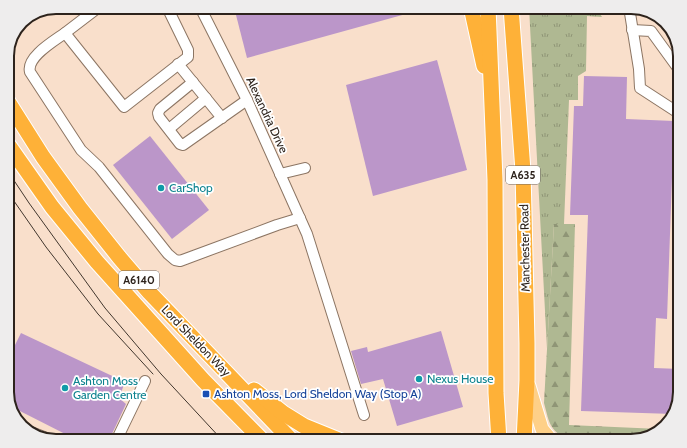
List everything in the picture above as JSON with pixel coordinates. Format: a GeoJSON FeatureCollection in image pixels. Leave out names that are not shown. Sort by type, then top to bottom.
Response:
{"type":"FeatureCollection","features":[{"type":"Feature","properties":{"kind":"highway"},"geometry":{"type":"LineString","coordinates":[[473,14],[490,90]]}},
{"type":"Feature","properties":{"kind":"highway","name":"A635"},"geometry":{"type":"LineString","coordinates":[[489,14],[490,90],[493,120],[495,180],[496,393],[499,434]]}},
{"type":"Feature","properties":{"kind":"highway"},"geometry":{"type":"LineString","coordinates":[[490,32],[494,14]]}},
{"type":"Feature","properties":{"kind":"highway","name":"Manchester Road"},"geometry":{"type":"LineString","coordinates":[[511,14],[523,171],[527,380],[524,434]]}},
{"type":"Feature","properties":{"kind":"highway","name":"Lord Sheldon Way"},"geometry":{"type":"LineString","coordinates":[[14,111],[43,156],[80,208],[119,257],[154,297],[285,434]]}},
{"type":"Feature","properties":{"kind":"highway","name":"Lord Sheldon Way"},"geometry":{"type":"LineString","coordinates":[[14,153],[52,207],[97,262],[203,380],[255,434]]}},
{"type":"Feature","properties":{"kind":"highway"},"geometry":{"type":"LineString","coordinates":[[217,361],[226,382],[274,434]]}},
{"type":"Feature","properties":{"kind":"highway"},"geometry":{"type":"LineString","coordinates":[[217,361],[283,413],[304,426],[324,434]]}},
{"type":"Feature","properties":{"kind":"main road"},"geometry":{"type":"LineString","coordinates":[[527,380],[542,430],[546,434]]}},
{"type":"Feature","properties":{"kind":"street"},"geometry":{"type":"LineString","coordinates":[[90,14],[31,60],[29,67],[30,72],[81,150],[98,168],[168,254],[175,260],[180,261],[300,218]]}},
{"type":"Feature","properties":{"kind":"street"},"geometry":{"type":"LineString","coordinates":[[65,33],[124,107],[188,57],[188,50],[170,14]]}},
{"type":"Feature","properties":{"kind":"street","name":"Alexandria Drive"},"geometry":{"type":"LineString","coordinates":[[204,14],[247,100],[308,234],[364,415]]}},
{"type":"Feature","properties":{"kind":"street"},"geometry":{"type":"LineString","coordinates":[[630,14],[639,69],[640,88],[673,109]]}},
{"type":"Feature","properties":{"kind":"street"},"geometry":{"type":"LineString","coordinates":[[632,30],[651,31],[673,61]]}},
{"type":"Feature","properties":{"kind":"street"},"geometry":{"type":"LineString","coordinates":[[178,64],[222,118]]}},
{"type":"Feature","properties":{"kind":"street"},"geometry":{"type":"LineString","coordinates":[[193,82],[160,109],[158,113],[159,117],[180,144],[183,145],[247,100]]}},
{"type":"Feature","properties":{"kind":"street"},"geometry":{"type":"LineString","coordinates":[[169,129],[206,98]]}},
{"type":"Feature","properties":{"kind":"street"},"geometry":{"type":"LineString","coordinates":[[280,174],[305,168]]}},
{"type":"Feature","properties":{"kind":"street"},"geometry":{"type":"LineString","coordinates":[[119,434],[145,381]]}},
{"type":"Feature","properties":{"kind":"green space"},"geometry":{"type":"Polygon","coordinates":[[[529,14],[600,14],[602,17],[587,16],[586,71],[578,76],[578,100],[569,100],[564,224],[554,224],[547,349],[529,14]]]}},
{"type":"Feature","properties":{"kind":"green space"},"geometry":{"type":"Polygon","coordinates":[[[554,224],[575,224],[569,425],[652,429],[636,434],[559,434],[551,425],[544,403],[554,224]]]}},
{"type":"Feature","properties":{"kind":"building"},"geometry":{"type":"Polygon","coordinates":[[[240,14],[406,14],[247,58],[236,15],[240,14]]]}},
{"type":"Feature","properties":{"kind":"building"},"geometry":{"type":"Polygon","coordinates":[[[437,60],[467,170],[373,196],[346,85],[437,60]]]}},
{"type":"Feature","properties":{"kind":"building"},"geometry":{"type":"Polygon","coordinates":[[[584,76],[627,77],[626,119],[673,121],[667,319],[656,318],[654,368],[673,369],[672,400],[667,414],[581,411],[588,215],[570,215],[574,106],[583,106],[584,76]]]}},
{"type":"Feature","properties":{"kind":"building","name":"CarShop"},"geometry":{"type":"Polygon","coordinates":[[[150,136],[209,210],[172,239],[113,165],[150,136]]]}},
{"type":"Feature","properties":{"kind":"building","name":"Nexus House"},"geometry":{"type":"Polygon","coordinates":[[[441,331],[463,407],[397,426],[383,379],[361,384],[351,351],[367,347],[368,352],[441,331]]]}},
{"type":"Feature","properties":{"kind":"building","name":"Ashton Moss Garden Centre"},"geometry":{"type":"Polygon","coordinates":[[[21,333],[125,382],[119,398],[126,404],[112,434],[65,434],[18,410],[14,395],[14,347],[21,333]]]}},
{"type":"Feature","properties":{"kind":"tram line"},"geometry":{"type":"LineString","coordinates":[[14,180],[105,308],[161,374],[217,434]]}},
{"type":"Feature","properties":{"kind":"tram line"},"geometry":{"type":"LineString","coordinates":[[14,201],[46,247],[98,314],[153,374]]}},
{"type":"Feature","properties":{"kind":"place","name":"CarShop"},"geometry":{"type":"Point","coordinates":[161,188]}},
{"type":"Feature","properties":{"kind":"place","name":"Nexus House"},"geometry":{"type":"Point","coordinates":[419,379]}},
{"type":"Feature","properties":{"kind":"place","name":"Ashton Moss Garden Centre"},"geometry":{"type":"Point","coordinates":[65,388]}},
{"type":"Feature","properties":{"kind":"place","name":"Ashton Moss, Lord Sheldon Way (Stop A)"},"geometry":{"type":"Point","coordinates":[206,394]}}]}
